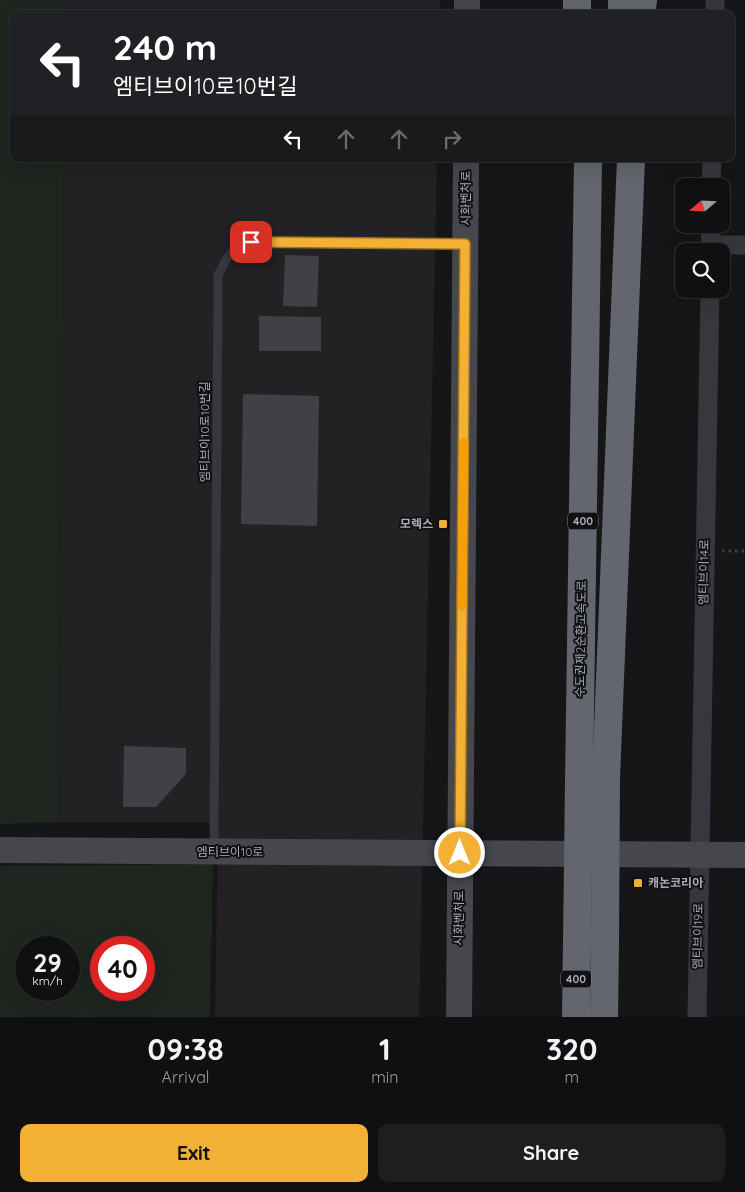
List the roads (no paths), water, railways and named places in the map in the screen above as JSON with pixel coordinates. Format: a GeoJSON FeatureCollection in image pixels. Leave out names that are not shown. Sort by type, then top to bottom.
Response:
{"type":"FeatureCollection","features":[{"type":"Feature","properties":{"kind":"highway"},"geometry":{"type":"LineString","coordinates":[[582,162],[586,261]]}},
{"type":"Feature","properties":{"kind":"highway","name":"400"},"geometry":{"type":"LineString","coordinates":[[586,261],[588,162]]}},
{"type":"Feature","properties":{"kind":"highway"},"geometry":{"type":"LineString","coordinates":[[616,534],[622,162]]}},
{"type":"Feature","properties":{"kind":"highway","name":"400"},"geometry":{"type":"LineString","coordinates":[[604,1017],[606,778],[631,162]]}},
{"type":"Feature","properties":{"kind":"highway","name":"수도권제2순환고속도로"},"geometry":{"type":"LineString","coordinates":[[576,1017],[586,261]]}},
{"type":"Feature","properties":{"kind":"street","name":"시화벤처로"},"geometry":{"type":"LineString","coordinates":[[458,1017],[466,162]]}},
{"type":"Feature","properties":{"kind":"street"},"geometry":{"type":"LineString","coordinates":[[711,178],[712,162]]}},
{"type":"Feature","properties":{"kind":"street"},"geometry":{"type":"LineString","coordinates":[[730,246],[745,245]]}},
{"type":"Feature","properties":{"kind":"street","name":"엠티브이14로"},"geometry":{"type":"LineString","coordinates":[[698,855],[710,298]]}},
{"type":"Feature","properties":{"kind":"street","name":"엠티브이10로"},"geometry":{"type":"LineString","coordinates":[[0,850],[745,855]]}},
{"type":"Feature","properties":{"kind":"street","name":"엠티브이19로"},"geometry":{"type":"LineString","coordinates":[[697,1017],[698,855]]}},
{"type":"Feature","properties":{"kind":"lane","name":"엠티브이10로10번길"},"geometry":{"type":"LineString","coordinates":[[214,852],[218,275],[227,258],[236,247],[251,242],[465,244]]}},
{"type":"Feature","properties":{"kind":"place","name":"모렉스"},"geometry":{"type":"Point","coordinates":[443,524]}},
{"type":"Feature","properties":{"kind":"place","name":"캐논코리아"},"geometry":{"type":"Point","coordinates":[638,883]}}]}
